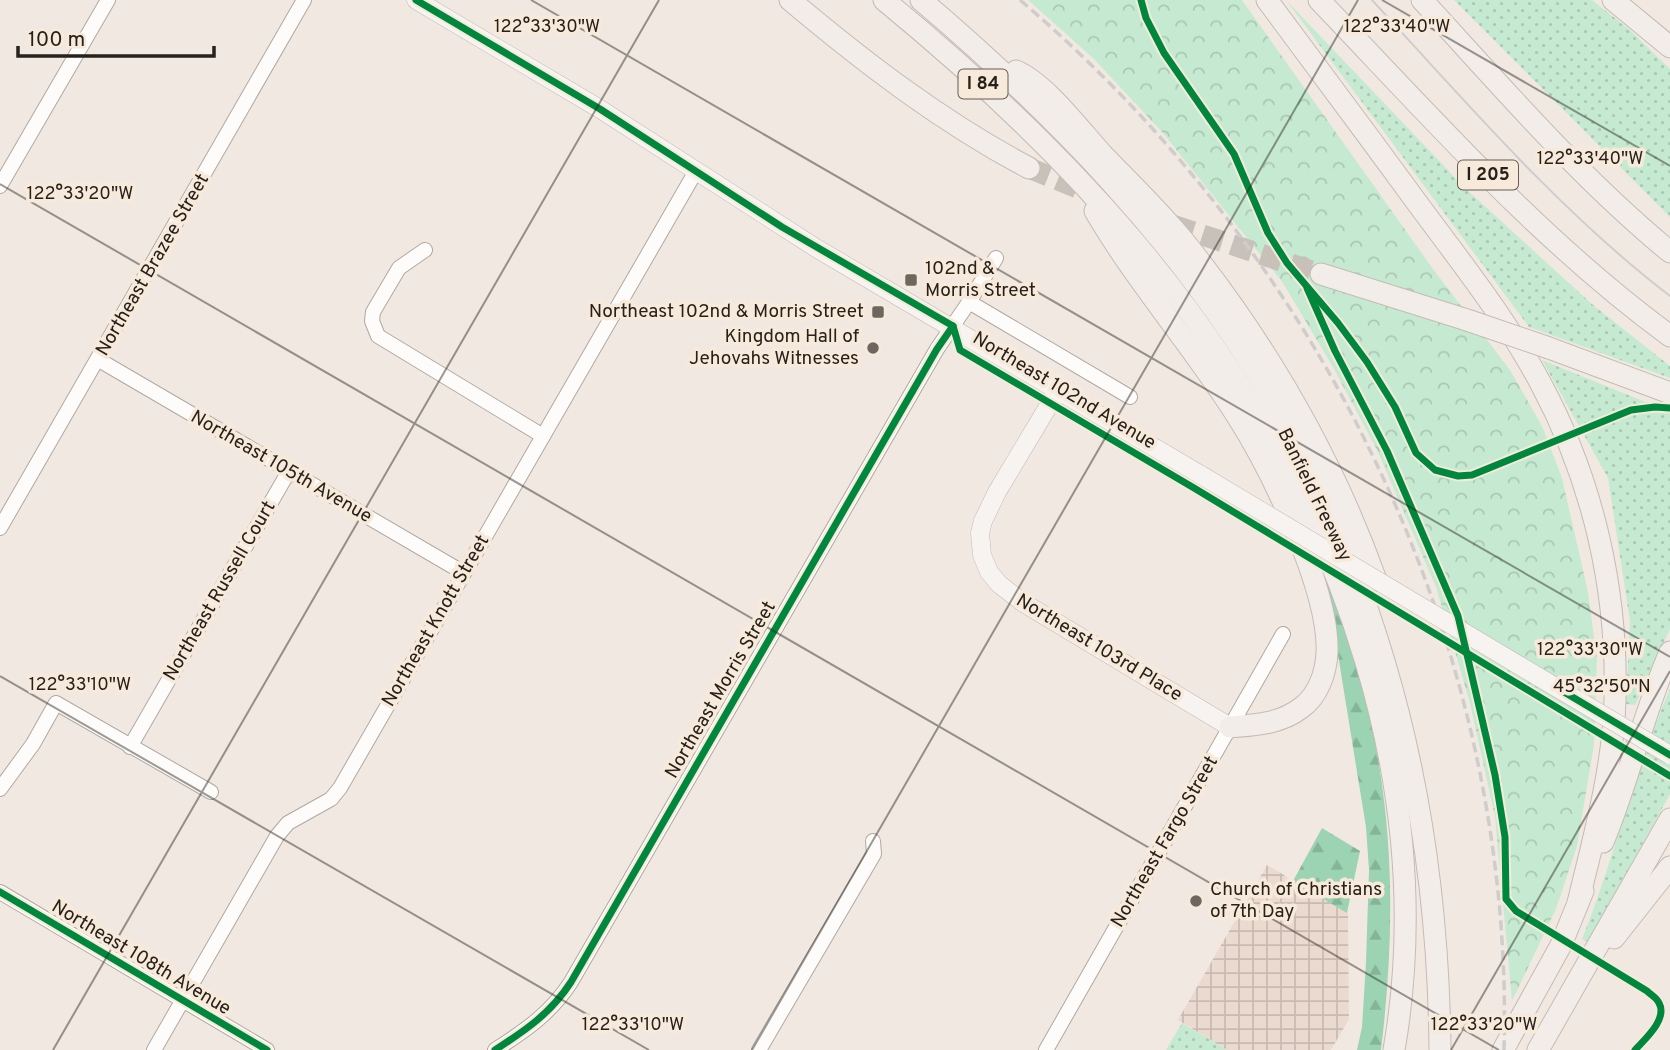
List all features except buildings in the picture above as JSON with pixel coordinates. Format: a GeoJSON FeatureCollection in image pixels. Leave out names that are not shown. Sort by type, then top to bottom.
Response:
{"type":"FeatureCollection","features":[{"type":"Feature","properties":{"kind":"highway"},"geometry":{"type":"LineString","coordinates":[[790,0],[867,63],[938,115],[1029,168]]}},
{"type":"Feature","properties":{"kind":"highway","name":"Banfield Freeway"},"geometry":{"type":"LineString","coordinates":[[884,0],[958,61],[1075,176],[1148,258],[1215,348],[1263,426],[1308,510],[1340,584],[1368,666],[1390,758],[1402,847],[1405,926],[1400,1014],[1394,1050]]}},
{"type":"Feature","properties":{"kind":"highway","name":"Banfield Freeway"},"geometry":{"type":"LineString","coordinates":[[921,0],[990,59],[1121,195],[1167,249],[1212,308],[1271,398],[1350,557],[1395,697],[1426,841],[1434,909],[1440,1050]]}},
{"type":"Feature","properties":{"kind":"highway"},"geometry":{"type":"LineString","coordinates":[[1266,0],[1503,321],[1556,413],[1583,482],[1609,585],[1616,674],[1610,760],[1578,903]]}},
{"type":"Feature","properties":{"kind":"highway","name":"I 205"},"geometry":{"type":"LineString","coordinates":[[1319,0],[1525,212],[1632,308],[1670,336]]}},
{"type":"Feature","properties":{"kind":"highway"},"geometry":{"type":"LineString","coordinates":[[1422,0],[1571,162],[1670,252]]}},
{"type":"Feature","properties":{"kind":"highway"},"geometry":{"type":"LineString","coordinates":[[1614,0],[1670,47]]}},
{"type":"Feature","properties":{"kind":"highway"},"geometry":{"type":"LineString","coordinates":[[990,59],[1025,75],[1064,112],[1158,212],[1204,268],[1271,363],[1336,482],[1376,580]]}},
{"type":"Feature","properties":{"kind":"highway"},"geometry":{"type":"LineString","coordinates":[[1075,176],[1116,247],[1199,359],[1270,473],[1292,525],[1324,616],[1328,652],[1325,669],[1312,697],[1297,711],[1277,720],[1230,727]]}},
{"type":"Feature","properties":{"kind":"highway"},"geometry":{"type":"LineString","coordinates":[[1321,274],[1549,348],[1670,394]]}},
{"type":"Feature","properties":{"kind":"highway"},"geometry":{"type":"LineString","coordinates":[[1503,1050],[1561,946],[1620,800],[1670,652]]}},
{"type":"Feature","properties":{"kind":"highway"},"geometry":{"type":"LineString","coordinates":[[1538,1050],[1670,819]]}},
{"type":"Feature","properties":{"kind":"highway"},"geometry":{"type":"LineString","coordinates":[[1577,983],[1670,867]]}},
{"type":"Feature","properties":{"kind":"main road","name":"Northeast 102nd Avenue"},"geometry":{"type":"LineString","coordinates":[[416,0],[600,109],[816,248],[1670,755]]}},
{"type":"Feature","properties":{"kind":"main road","name":"Northeast 103rd Place"},"geometry":{"type":"LineString","coordinates":[[1058,390],[988,509],[981,533],[982,555],[993,578],[1022,602],[1230,727]]}},
{"type":"Feature","properties":{"kind":"street"},"geometry":{"type":"LineString","coordinates":[[0,186],[108,0]]}},
{"type":"Feature","properties":{"kind":"street","name":"Northeast Brazee Street"},"geometry":{"type":"LineString","coordinates":[[0,528],[304,0]]}},
{"type":"Feature","properties":{"kind":"street","name":"Northeast Knott Street"},"geometry":{"type":"LineString","coordinates":[[154,1050],[277,836],[288,823],[331,799],[340,788],[696,171]]}},
{"type":"Feature","properties":{"kind":"street"},"geometry":{"type":"LineString","coordinates":[[425,250],[399,268],[373,313],[374,329],[385,342],[543,436]]}},
{"type":"Feature","properties":{"kind":"street","name":"Northeast Morris Street"},"geometry":{"type":"LineString","coordinates":[[495,1050],[538,1021],[562,996],[571,982],[930,361],[996,258]]}},
{"type":"Feature","properties":{"kind":"street"},"geometry":{"type":"LineString","coordinates":[[969,302],[1130,397]]}},
{"type":"Feature","properties":{"kind":"street","name":"Northeast 105th Avenue"},"geometry":{"type":"LineString","coordinates":[[99,360],[464,573]]}},
{"type":"Feature","properties":{"kind":"street","name":"Northeast Russell Court"},"geometry":{"type":"LineString","coordinates":[[130,747],[289,471]]}},
{"type":"Feature","properties":{"kind":"street","name":"Northeast Fargo Street"},"geometry":{"type":"LineString","coordinates":[[1046,1050],[1283,634]]}},
{"type":"Feature","properties":{"kind":"street"},"geometry":{"type":"LineString","coordinates":[[0,789],[33,744],[56,704],[211,793]]}},
{"type":"Feature","properties":{"kind":"street"},"geometry":{"type":"LineString","coordinates":[[759,1050],[874,854],[873,841]]}},
{"type":"Feature","properties":{"kind":"street","name":"Northeast 108th Avenue"},"geometry":{"type":"LineString","coordinates":[[0,892],[267,1050]]}},
{"type":"Feature","properties":{"kind":"shaded area"},"geometry":{"type":"Polygon","coordinates":[[[1267,865],[1348,913],[1349,1019],[1331,1050],[1227,1050],[1178,1020],[1267,865]]]}},
{"type":"Feature","properties":{"kind":"green space"},"geometry":{"type":"Polygon","coordinates":[[[1028,0],[1242,0],[1433,269],[1510,370],[1543,428],[1562,478],[1588,592],[1597,659],[1594,745],[1577,846],[1556,909],[1512,1001],[1495,817],[1470,703],[1436,587],[1378,452],[1334,369],[1283,283],[1162,132],[1094,59],[1028,0]]]}},
{"type":"Feature","properties":{"kind":"green space"},"geometry":{"type":"Polygon","coordinates":[[[1286,0],[1466,189],[1593,305],[1670,366],[1670,378],[1529,327],[1286,0]]]}},
{"type":"Feature","properties":{"kind":"green space"},"geometry":{"type":"Polygon","coordinates":[[[1454,0],[1592,0],[1630,30],[1670,69],[1670,217],[1454,0]]]}},
{"type":"Feature","properties":{"kind":"green space"},"geometry":{"type":"Polygon","coordinates":[[[1542,360],[1670,412],[1670,629],[1635,705],[1626,704],[1630,621],[1608,478],[1542,360]]]}},
{"type":"Feature","properties":{"kind":"green space"},"geometry":{"type":"Polygon","coordinates":[[[1317,569],[1331,577],[1364,693],[1380,772],[1389,851],[1390,891],[1388,970],[1381,1050],[1357,1050],[1362,1027],[1366,962],[1369,870],[1366,827],[1333,624],[1317,569]]]}},
{"type":"Feature","properties":{"kind":"green space"},"geometry":{"type":"Polygon","coordinates":[[[1670,689],[1670,794],[1588,942],[1582,939],[1670,689]]]}},
{"type":"Feature","properties":{"kind":"green space"},"geometry":{"type":"Polygon","coordinates":[[[1322,828],[1360,851],[1347,913],[1293,881],[1322,828]]]}},
{"type":"Feature","properties":{"kind":"green space"},"geometry":{"type":"Polygon","coordinates":[[[1182,1023],[1227,1050],[1166,1050],[1182,1023]]]}},
{"type":"Feature","properties":{"kind":"tunnel"},"geometry":{"type":"LineString","coordinates":[[1029,168],[1151,218],[1321,274]]}},
{"type":"Feature","properties":{"kind":"tram line"},"geometry":{"type":"LineString","coordinates":[[1372,0],[1552,192],[1629,263],[1670,296]]}},
{"type":"Feature","properties":{"kind":"railway"},"geometry":{"type":"LineString","coordinates":[[1020,0],[1129,103],[1225,217],[1310,340],[1380,471],[1436,610],[1476,753],[1499,900],[1504,1050]]}},
{"type":"Feature","properties":{"kind":"cycle path"},"geometry":{"type":"LineString","coordinates":[[416,0],[600,109],[782,227],[953,326],[960,350],[1670,776]]}},
{"type":"Feature","properties":{"kind":"cycle path"},"geometry":{"type":"LineString","coordinates":[[1141,0],[1146,18],[1164,53],[1234,154],[1268,233],[1287,263],[1367,362],[1395,407],[1416,453],[1435,470],[1458,476],[1472,475],[1631,410],[1670,408]]}},
{"type":"Feature","properties":{"kind":"cycle path"},"geometry":{"type":"LineString","coordinates":[[1307,288],[1335,351],[1387,451],[1458,616],[1495,775],[1505,837],[1506,899],[1516,911],[1647,991],[1657,1000],[1661,1009],[1658,1022],[1635,1050]]}},
{"type":"Feature","properties":{"kind":"cycle path"},"geometry":{"type":"LineString","coordinates":[[495,1050],[537,1020],[571,982],[937,349],[953,326]]}},
{"type":"Feature","properties":{"kind":"cycle path"},"geometry":{"type":"LineString","coordinates":[[1564,692],[1670,755]]}},
{"type":"Feature","properties":{"kind":"cycle path"},"geometry":{"type":"LineString","coordinates":[[0,892],[267,1050]]}},
{"type":"Feature","properties":{"kind":"place","name":"102nd & Morris Street"},"geometry":{"type":"Point","coordinates":[911,280]}},
{"type":"Feature","properties":{"kind":"place","name":"Northeast 102nd & Morris Street"},"geometry":{"type":"Point","coordinates":[878,312]}},
{"type":"Feature","properties":{"kind":"place","name":"Kingdom Hall of Jehovahs Witnesses"},"geometry":{"type":"Point","coordinates":[873,348]}},
{"type":"Feature","properties":{"kind":"place","name":"Church of Christians of 7th Day"},"geometry":{"type":"Point","coordinates":[1196,901]}}]}
